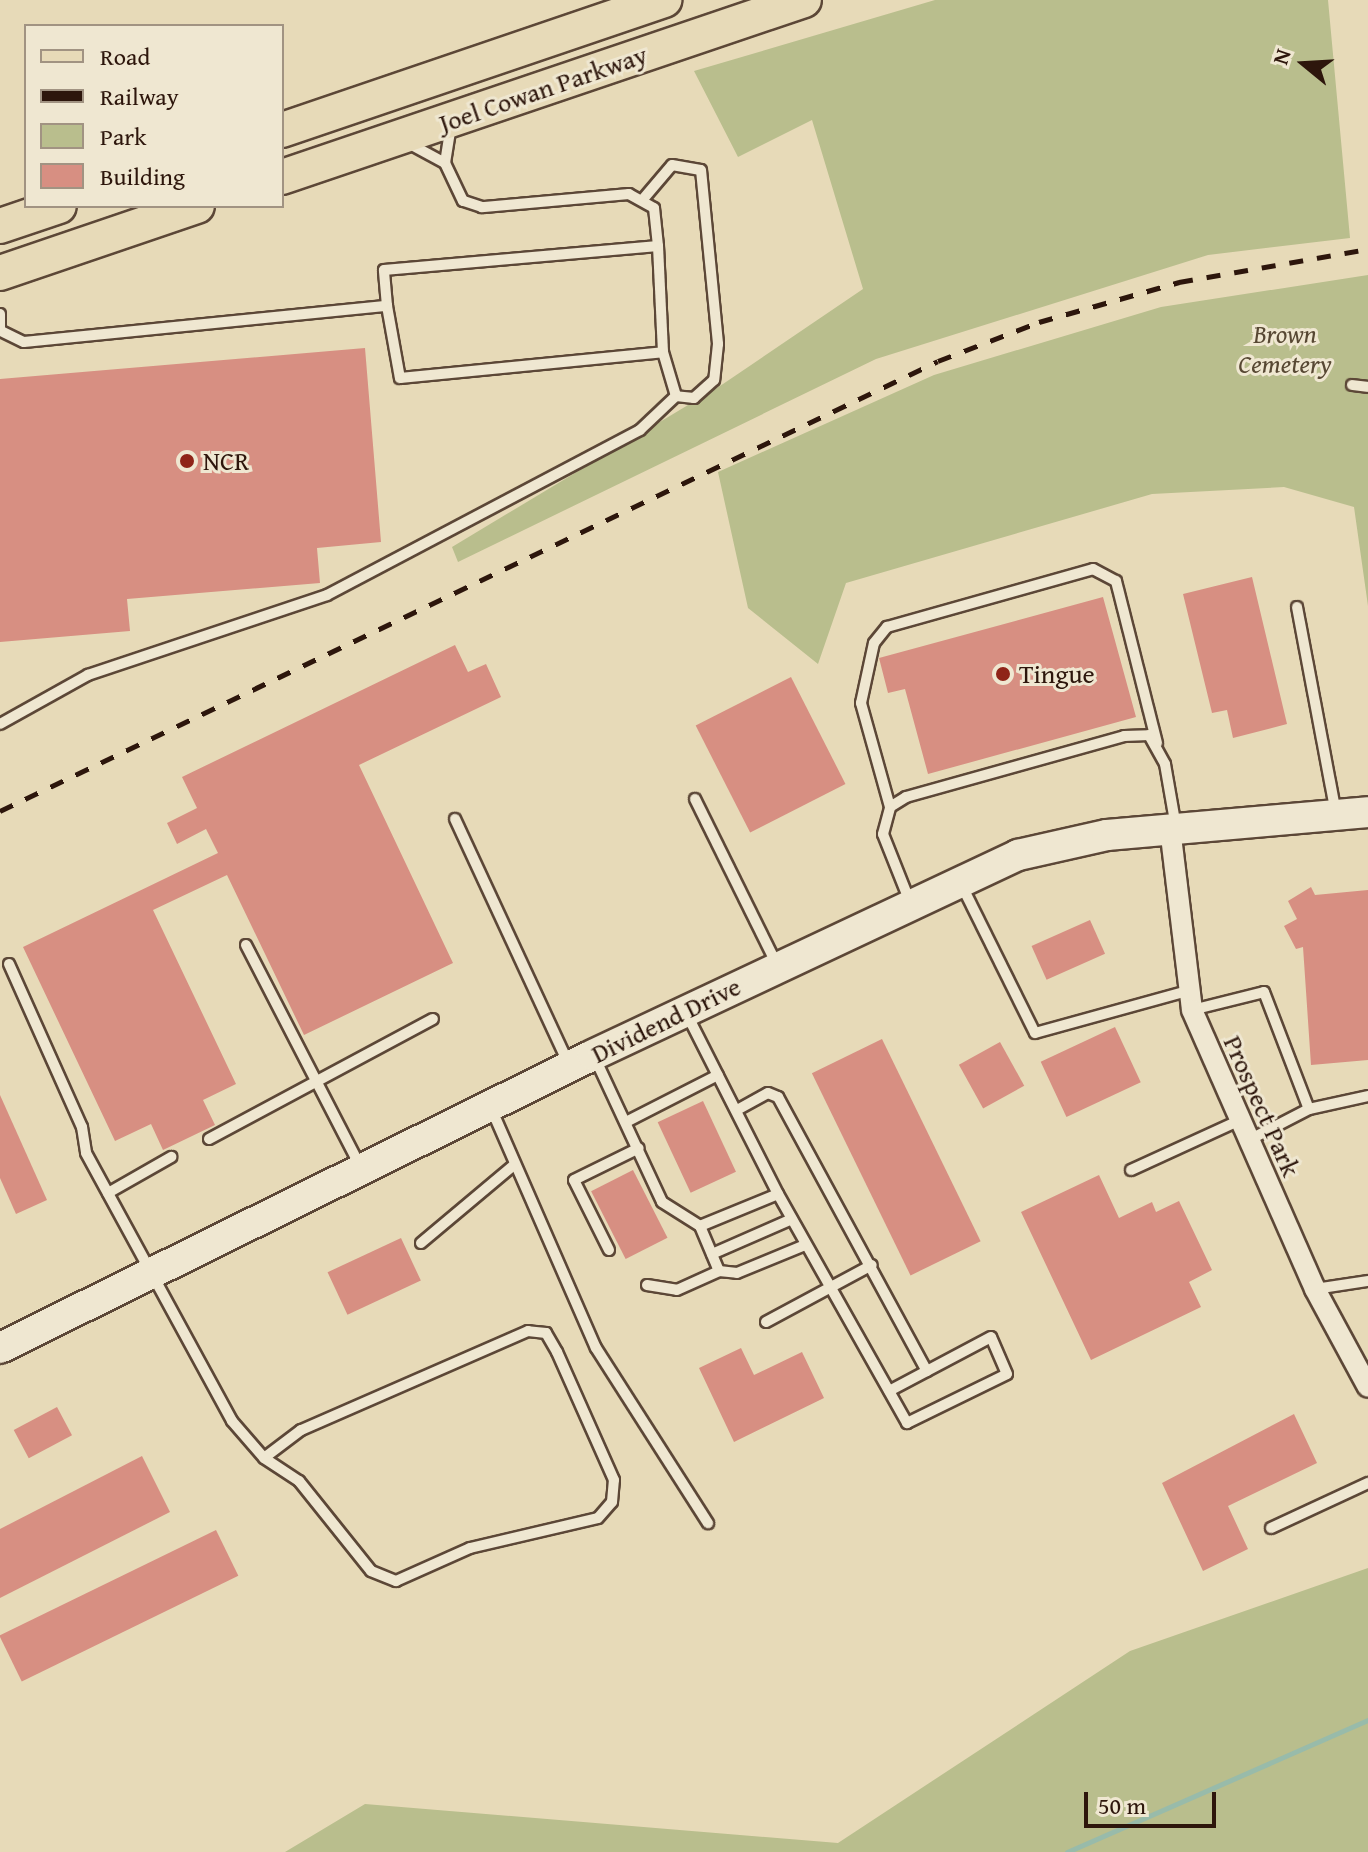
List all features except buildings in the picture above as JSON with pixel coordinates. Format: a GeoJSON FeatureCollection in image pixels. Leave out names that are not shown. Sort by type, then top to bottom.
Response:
{"type":"FeatureCollection","features":[{"type":"Feature","properties":{"kind":"main road","name":"Joel Cowan Parkway"},"geometry":{"type":"LineString","coordinates":[[284,129],[664,0]]}},
{"type":"Feature","properties":{"kind":"main road","name":"Joel Cowan Parkway"},"geometry":{"type":"LineString","coordinates":[[284,176],[804,0]]}},
{"type":"Feature","properties":{"kind":"main road"},"geometry":{"type":"LineString","coordinates":[[0,226],[53,208]]}},
{"type":"Feature","properties":{"kind":"main road"},"geometry":{"type":"LineString","coordinates":[[0,273],[191,208]]}},
{"type":"Feature","properties":{"kind":"street","name":"Dividend Drive"},"geometry":{"type":"LineString","coordinates":[[0,1348],[361,1168],[910,902],[960,881],[1058,843],[1173,828],[1368,812]]}},
{"type":"Feature","properties":{"kind":"street","name":"Prospect Park"},"geometry":{"type":"LineString","coordinates":[[1173,828],[1189,1000],[1315,1289],[1368,1387]]}},
{"type":"Feature","properties":{"kind":"lane"},"geometry":{"type":"LineString","coordinates":[[0,724],[88,675],[327,595],[640,430],[676,396],[702,393],[719,362],[701,170],[672,165],[644,198],[482,207],[463,201],[445,163],[452,120]]}},
{"type":"Feature","properties":{"kind":"lane"},"geometry":{"type":"LineString","coordinates":[[397,138],[445,163]]}},
{"type":"Feature","properties":{"kind":"lane"},"geometry":{"type":"LineString","coordinates":[[644,198],[654,208],[663,352],[676,396]]}},
{"type":"Feature","properties":{"kind":"lane"},"geometry":{"type":"LineString","coordinates":[[658,246],[384,270],[400,378],[663,352]]}},
{"type":"Feature","properties":{"kind":"lane"},"geometry":{"type":"LineString","coordinates":[[0,314],[0,331],[24,342],[387,306]]}},
{"type":"Feature","properties":{"kind":"lane"},"geometry":{"type":"LineString","coordinates":[[1352,385],[1368,387]]}},
{"type":"Feature","properties":{"kind":"lane"},"geometry":{"type":"LineString","coordinates":[[910,902],[883,834],[890,807],[861,703],[874,643],[887,627],[1093,569],[1116,581],[1157,743],[1173,828]]}},
{"type":"Feature","properties":{"kind":"lane"},"geometry":{"type":"LineString","coordinates":[[1297,607],[1336,815]]}},
{"type":"Feature","properties":{"kind":"lane"},"geometry":{"type":"LineString","coordinates":[[890,807],[906,797],[1124,736],[1149,735],[1157,743]]}},
{"type":"Feature","properties":{"kind":"lane"},"geometry":{"type":"LineString","coordinates":[[695,799],[778,966]]}},
{"type":"Feature","properties":{"kind":"lane"},"geometry":{"type":"LineString","coordinates":[[455,819],[581,1061],[626,1122],[662,1202],[700,1226],[719,1271]]}},
{"type":"Feature","properties":{"kind":"lane"},"geometry":{"type":"LineString","coordinates":[[960,881],[1035,1033],[1189,1000],[1264,992],[1309,1109]]}},
{"type":"Feature","properties":{"kind":"lane"},"geometry":{"type":"LineString","coordinates":[[246,945],[361,1168]]}},
{"type":"Feature","properties":{"kind":"lane"},"geometry":{"type":"LineString","coordinates":[[9,964],[108,1193],[232,1421],[264,1458],[299,1481],[371,1571],[396,1581],[470,1548],[598,1518],[612,1502],[614,1480],[546,1333],[528,1331],[301,1430],[264,1458]]}},
{"type":"Feature","properties":{"kind":"lane"},"geometry":{"type":"LineString","coordinates":[[685,1011],[805,1245],[907,1423],[1007,1374],[991,1337],[889,1391]]}},
{"type":"Feature","properties":{"kind":"lane"},"geometry":{"type":"LineString","coordinates":[[209,1139],[433,1019]]}},
{"type":"Feature","properties":{"kind":"lane"},"geometry":{"type":"LineString","coordinates":[[626,1122],[718,1075]]}},
{"type":"Feature","properties":{"kind":"lane"},"geometry":{"type":"LineString","coordinates":[[737,1110],[768,1093],[778,1097],[927,1371]]}},
{"type":"Feature","properties":{"kind":"lane"},"geometry":{"type":"LineString","coordinates":[[1249,1140],[1309,1109],[1368,1096]]}},
{"type":"Feature","properties":{"kind":"lane"},"geometry":{"type":"LineString","coordinates":[[490,1106],[596,1348],[708,1523]]}},
{"type":"Feature","properties":{"kind":"lane"},"geometry":{"type":"LineString","coordinates":[[1131,1170],[1240,1120]]}},
{"type":"Feature","properties":{"kind":"lane"},"geometry":{"type":"LineString","coordinates":[[609,1250],[574,1180],[639,1148]]}},
{"type":"Feature","properties":{"kind":"lane"},"geometry":{"type":"LineString","coordinates":[[108,1193],[171,1157]]}},
{"type":"Feature","properties":{"kind":"lane"},"geometry":{"type":"LineString","coordinates":[[421,1243],[514,1165]]}},
{"type":"Feature","properties":{"kind":"lane"},"geometry":{"type":"LineString","coordinates":[[700,1226],[778,1194]]}},
{"type":"Feature","properties":{"kind":"lane"},"geometry":{"type":"LineString","coordinates":[[712,1254],[792,1219]]}},
{"type":"Feature","properties":{"kind":"lane"},"geometry":{"type":"LineString","coordinates":[[647,1285],[677,1290],[719,1271],[737,1273],[805,1245]]}},
{"type":"Feature","properties":{"kind":"lane"},"geometry":{"type":"LineString","coordinates":[[766,1322],[872,1265]]}},
{"type":"Feature","properties":{"kind":"lane"},"geometry":{"type":"LineString","coordinates":[[1315,1289],[1368,1281]]}},
{"type":"Feature","properties":{"kind":"lane"},"geometry":{"type":"LineString","coordinates":[[1271,1528],[1368,1483]]}},
{"type":"Feature","properties":{"kind":"green space"},"geometry":{"type":"Polygon","coordinates":[[[935,0],[1328,0],[1350,238],[1208,255],[876,359],[458,562],[452,547],[723,384],[863,289],[812,120],[738,157],[694,71],[935,0]]]}},
{"type":"Feature","properties":{"kind":"green space","name":"Brown Cemetery"},"geometry":{"type":"Polygon","coordinates":[[[1368,275],[1368,606],[1354,507],[1284,487],[1152,494],[846,583],[818,664],[748,608],[718,472],[934,375],[1161,307],[1368,275]]]}},
{"type":"Feature","properties":{"kind":"green space"},"geometry":{"type":"Polygon","coordinates":[[[1368,1568],[1368,1852],[285,1852],[365,1804],[838,1843],[1130,1651],[1368,1568]]]}},
{"type":"Feature","properties":{"kind":"waterway"},"geometry":{"type":"LineString","coordinates":[[1067,1852],[1368,1720]]}},
{"type":"Feature","properties":{"kind":"railway"},"geometry":{"type":"LineString","coordinates":[[0,811],[938,361],[1039,322],[1179,282],[1368,249]]}},
{"type":"Feature","properties":{"kind":"place","name":"NCR"},"geometry":{"type":"Point","coordinates":[187,461]}},
{"type":"Feature","properties":{"kind":"place","name":"Tingue"},"geometry":{"type":"Point","coordinates":[1003,674]}}]}
